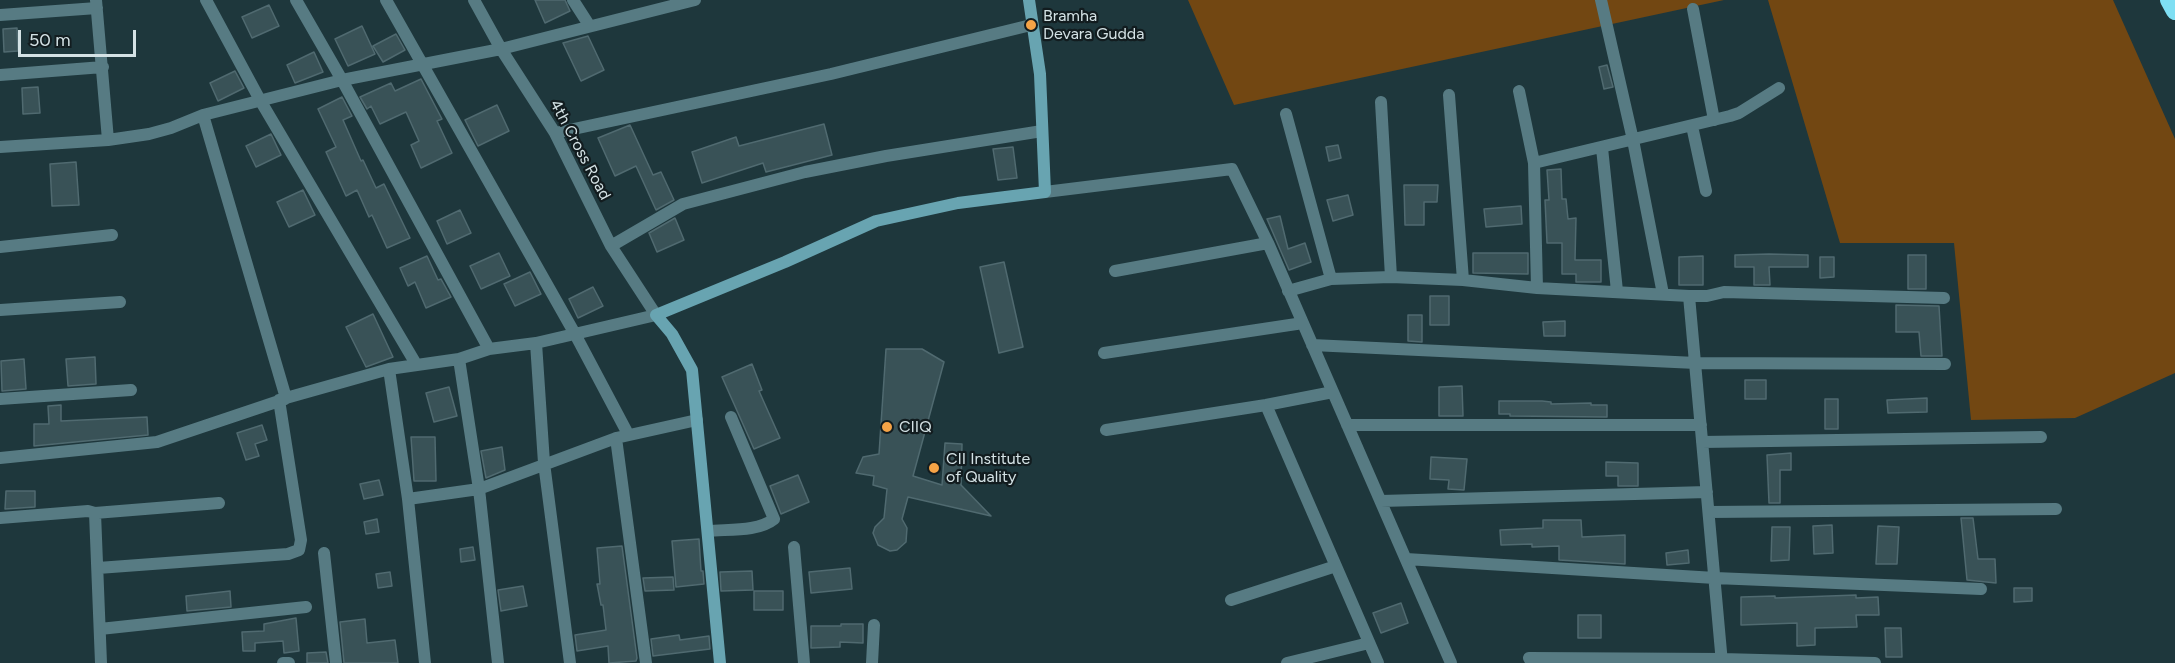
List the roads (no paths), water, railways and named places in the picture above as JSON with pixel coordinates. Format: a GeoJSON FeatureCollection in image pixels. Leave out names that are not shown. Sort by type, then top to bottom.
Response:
{"type":"FeatureCollection","features":[{"type":"Feature","properties":{"kind":"highway"},"geometry":{"type":"LineString","coordinates":[[2169,0],[2175,11]]}},
{"type":"Feature","properties":{"kind":"street"},"geometry":{"type":"LineString","coordinates":[[206,0],[260,100],[416,364]]}},
{"type":"Feature","properties":{"kind":"street"},"geometry":{"type":"LineString","coordinates":[[296,0],[489,349]]}},
{"type":"Feature","properties":{"kind":"street"},"geometry":{"type":"LineString","coordinates":[[386,0],[576,333],[622,436],[646,663]]}},
{"type":"Feature","properties":{"kind":"street","name":"4th Cross Road"},"geometry":{"type":"LineString","coordinates":[[474,0],[501,49],[555,133],[611,246],[656,315]]}},
{"type":"Feature","properties":{"kind":"street"},"geometry":{"type":"LineString","coordinates":[[573,0],[589,26]]}},
{"type":"Feature","properties":{"kind":"street"},"geometry":{"type":"LineString","coordinates":[[0,147],[108,140],[171,128],[203,115],[260,100],[422,63],[501,49],[695,0]]}},
{"type":"Feature","properties":{"kind":"street"},"geometry":{"type":"LineString","coordinates":[[1029,0],[1040,74],[1045,192]]}},
{"type":"Feature","properties":{"kind":"street"},"geometry":{"type":"LineString","coordinates":[[1601,0],[1633,140],[1664,294]]}},
{"type":"Feature","properties":{"kind":"street"},"geometry":{"type":"LineString","coordinates":[[0,15],[97,4],[108,140]]}},
{"type":"Feature","properties":{"kind":"street"},"geometry":{"type":"LineString","coordinates":[[1694,9],[1714,120]]}},
{"type":"Feature","properties":{"kind":"street"},"geometry":{"type":"LineString","coordinates":[[555,133],[831,74],[1031,25]]}},
{"type":"Feature","properties":{"kind":"street"},"geometry":{"type":"LineString","coordinates":[[0,75],[103,67]]}},
{"type":"Feature","properties":{"kind":"street"},"geometry":{"type":"LineString","coordinates":[[1534,163],[1739,113],[1779,88]]}},
{"type":"Feature","properties":{"kind":"street"},"geometry":{"type":"LineString","coordinates":[[1519,91],[1534,163],[1537,288]]}},
{"type":"Feature","properties":{"kind":"street"},"geometry":{"type":"LineString","coordinates":[[1449,95],[1464,280]]}},
{"type":"Feature","properties":{"kind":"street"},"geometry":{"type":"LineString","coordinates":[[1381,102],[1390,276]]}},
{"type":"Feature","properties":{"kind":"street"},"geometry":{"type":"LineString","coordinates":[[1286,114],[1331,279]]}},
{"type":"Feature","properties":{"kind":"street"},"geometry":{"type":"LineString","coordinates":[[98,568],[288,554],[299,550],[302,540],[283,399],[203,115]]}},
{"type":"Feature","properties":{"kind":"street"},"geometry":{"type":"LineString","coordinates":[[1692,126],[1706,190]]}},
{"type":"Feature","properties":{"kind":"street"},"geometry":{"type":"LineString","coordinates":[[611,246],[683,204],[805,172],[886,156],[1042,131]]}},
{"type":"Feature","properties":{"kind":"street"},"geometry":{"type":"LineString","coordinates":[[1602,148],[1617,291]]}},
{"type":"Feature","properties":{"kind":"street"},"geometry":{"type":"LineString","coordinates":[[0,458],[157,442],[283,399],[389,369],[459,359],[489,349],[536,343],[656,315],[876,222],[958,203],[1232,169],[1268,243],[1451,663]]}},
{"type":"Feature","properties":{"kind":"street"},"geometry":{"type":"LineString","coordinates":[[0,247],[112,235]]}},
{"type":"Feature","properties":{"kind":"street"},"geometry":{"type":"LineString","coordinates":[[1115,271],[1268,243]]}},
{"type":"Feature","properties":{"kind":"street"},"geometry":{"type":"LineString","coordinates":[[1288,291],[1331,279],[1390,276],[1464,280],[1537,288],[1689,296],[1707,296],[1725,292],[1944,298]]}},
{"type":"Feature","properties":{"kind":"street"},"geometry":{"type":"LineString","coordinates":[[1689,296],[1722,661]]}},
{"type":"Feature","properties":{"kind":"street"},"geometry":{"type":"LineString","coordinates":[[0,310],[120,302]]}},
{"type":"Feature","properties":{"kind":"street"},"geometry":{"type":"LineString","coordinates":[[656,315],[672,334],[692,370],[720,663]]}},
{"type":"Feature","properties":{"kind":"street"},"geometry":{"type":"LineString","coordinates":[[1104,353],[1303,323]]}},
{"type":"Feature","properties":{"kind":"street"},"geometry":{"type":"LineString","coordinates":[[536,343],[544,463],[570,663]]}},
{"type":"Feature","properties":{"kind":"street"},"geometry":{"type":"LineString","coordinates":[[1312,345],[1696,363],[1946,364]]}},
{"type":"Feature","properties":{"kind":"street"},"geometry":{"type":"LineString","coordinates":[[459,359],[478,489],[498,663]]}},
{"type":"Feature","properties":{"kind":"street"},"geometry":{"type":"LineString","coordinates":[[389,369],[408,499],[425,663]]}},
{"type":"Feature","properties":{"kind":"street"},"geometry":{"type":"LineString","coordinates":[[0,399],[131,390]]}},
{"type":"Feature","properties":{"kind":"street"},"geometry":{"type":"LineString","coordinates":[[1106,430],[1333,392]]}},
{"type":"Feature","properties":{"kind":"street"},"geometry":{"type":"LineString","coordinates":[[1266,405],[1378,663]]}},
{"type":"Feature","properties":{"kind":"street"},"geometry":{"type":"LineString","coordinates":[[708,531],[755,527],[774,519],[731,417]]}},
{"type":"Feature","properties":{"kind":"street"},"geometry":{"type":"LineString","coordinates":[[408,499],[478,489],[622,436],[697,420]]}},
{"type":"Feature","properties":{"kind":"street"},"geometry":{"type":"LineString","coordinates":[[1347,425],[1701,425]]}},
{"type":"Feature","properties":{"kind":"street"},"geometry":{"type":"LineString","coordinates":[[1702,442],[2041,437]]}},
{"type":"Feature","properties":{"kind":"street"},"geometry":{"type":"LineString","coordinates":[[1381,501],[1707,492]]}},
{"type":"Feature","properties":{"kind":"street"},"geometry":{"type":"LineString","coordinates":[[0,518],[219,503]]}},
{"type":"Feature","properties":{"kind":"street"},"geometry":{"type":"LineString","coordinates":[[1709,512],[2056,509]]}},
{"type":"Feature","properties":{"kind":"street"},"geometry":{"type":"LineString","coordinates":[[95,513],[101,663]]}},
{"type":"Feature","properties":{"kind":"street"},"geometry":{"type":"LineString","coordinates":[[794,547],[804,663]]}},
{"type":"Feature","properties":{"kind":"street"},"geometry":{"type":"LineString","coordinates":[[324,553],[336,663]]}},
{"type":"Feature","properties":{"kind":"street"},"geometry":{"type":"LineString","coordinates":[[1406,559],[1715,578],[1981,589]]}},
{"type":"Feature","properties":{"kind":"street"},"geometry":{"type":"LineString","coordinates":[[1231,600],[1336,566]]}},
{"type":"Feature","properties":{"kind":"street"},"geometry":{"type":"LineString","coordinates":[[100,629],[306,607]]}},
{"type":"Feature","properties":{"kind":"street"},"geometry":{"type":"LineString","coordinates":[[872,663],[874,625]]}},
{"type":"Feature","properties":{"kind":"street"},"geometry":{"type":"LineString","coordinates":[[1287,663],[1369,643]]}},
{"type":"Feature","properties":{"kind":"street"},"geometry":{"type":"LineString","coordinates":[[1532,663],[1529,658],[1875,663]]}},
{"type":"Feature","properties":{"kind":"street"},"geometry":{"type":"LineString","coordinates":[[283,663],[289,663]]}},
{"type":"Feature","properties":{"kind":"place","name":"Bramha Devara Gudda"},"geometry":{"type":"Point","coordinates":[1031,25]}},
{"type":"Feature","properties":{"kind":"place","name":"CIIQ"},"geometry":{"type":"Point","coordinates":[887,427]}},
{"type":"Feature","properties":{"kind":"place","name":"CII Institute of Quality"},"geometry":{"type":"Point","coordinates":[934,468]}}]}
